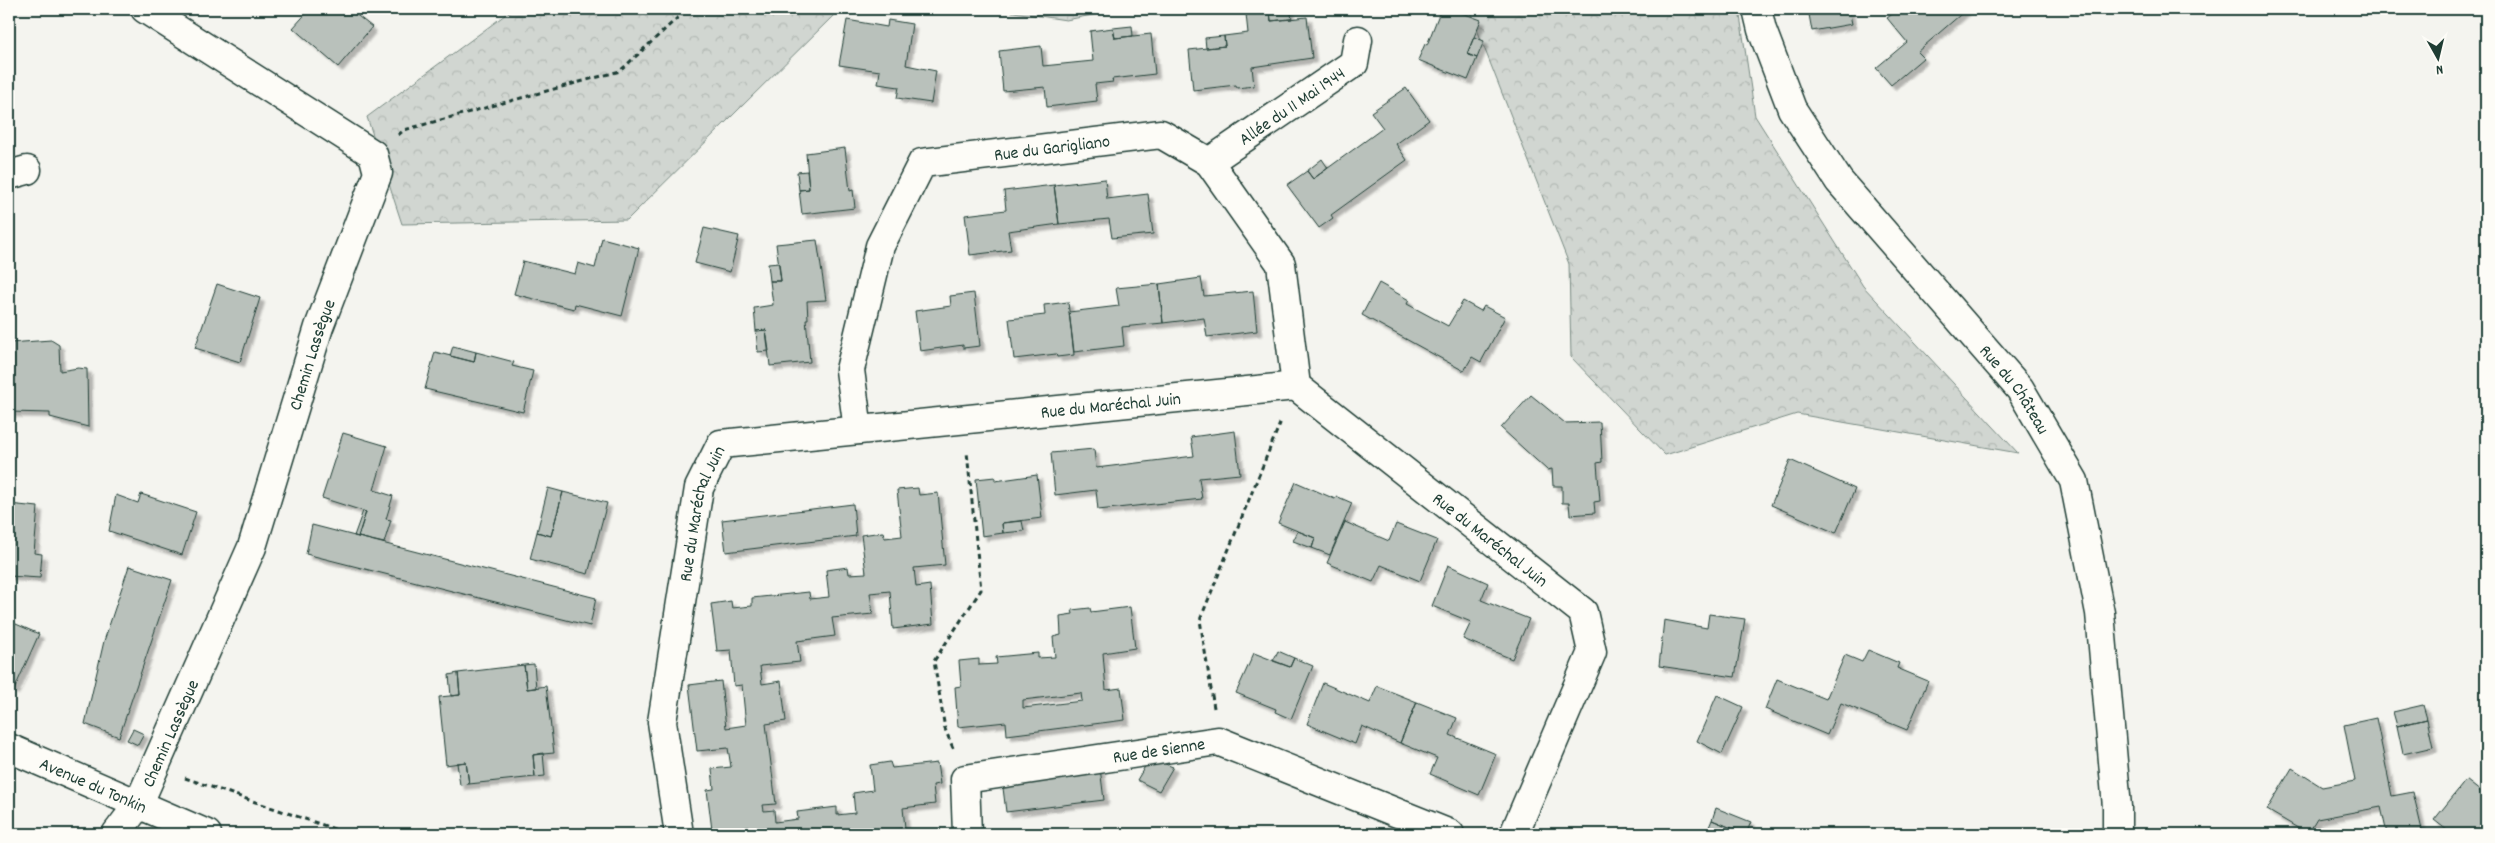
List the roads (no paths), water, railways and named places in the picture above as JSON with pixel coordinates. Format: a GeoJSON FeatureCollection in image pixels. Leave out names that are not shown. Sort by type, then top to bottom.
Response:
{"type":"FeatureCollection","features":[{"type":"Feature","properties":{"kind":"street","name":"Chemin Lassègue"},"geometry":{"type":"LineString","coordinates":[[116,834],[138,805],[252,546],[319,327],[378,173],[374,154],[145,9]]}},
{"type":"Feature","properties":{"kind":"street","name":"Rue du Château"},"geometry":{"type":"LineString","coordinates":[[1757,9],[1762,30],[1792,108],[1839,181],[2020,389],[2074,481],[2100,613],[2117,807],[2117,834]]}},
{"type":"Feature","properties":{"kind":"street","name":"Allée du 11 Mai 1944"},"geometry":{"type":"LineString","coordinates":[[1209,162],[1354,63],[1358,40]]}},
{"type":"Feature","properties":{"kind":"street","name":"Rue du Garigliano"},"geometry":{"type":"LineString","coordinates":[[858,430],[850,370],[880,246],[922,162],[1161,134],[1209,162],[1282,264],[1296,386]]}},
{"type":"Feature","properties":{"kind":"street","name":"Rue du Maréchal Juin"},"geometry":{"type":"LineString","coordinates":[[679,834],[662,722],[699,488],[721,444],[1296,386],[1583,612],[1592,652],[1514,834]]}},
{"type":"Feature","properties":{"kind":"street","name":"Rue de Sienne"},"geometry":{"type":"LineString","coordinates":[[967,834],[965,779],[1218,741],[1450,834]]}},
{"type":"Feature","properties":{"kind":"street","name":"Avenue du Tonkin"},"geometry":{"type":"LineString","coordinates":[[9,748],[206,834]]}}]}
